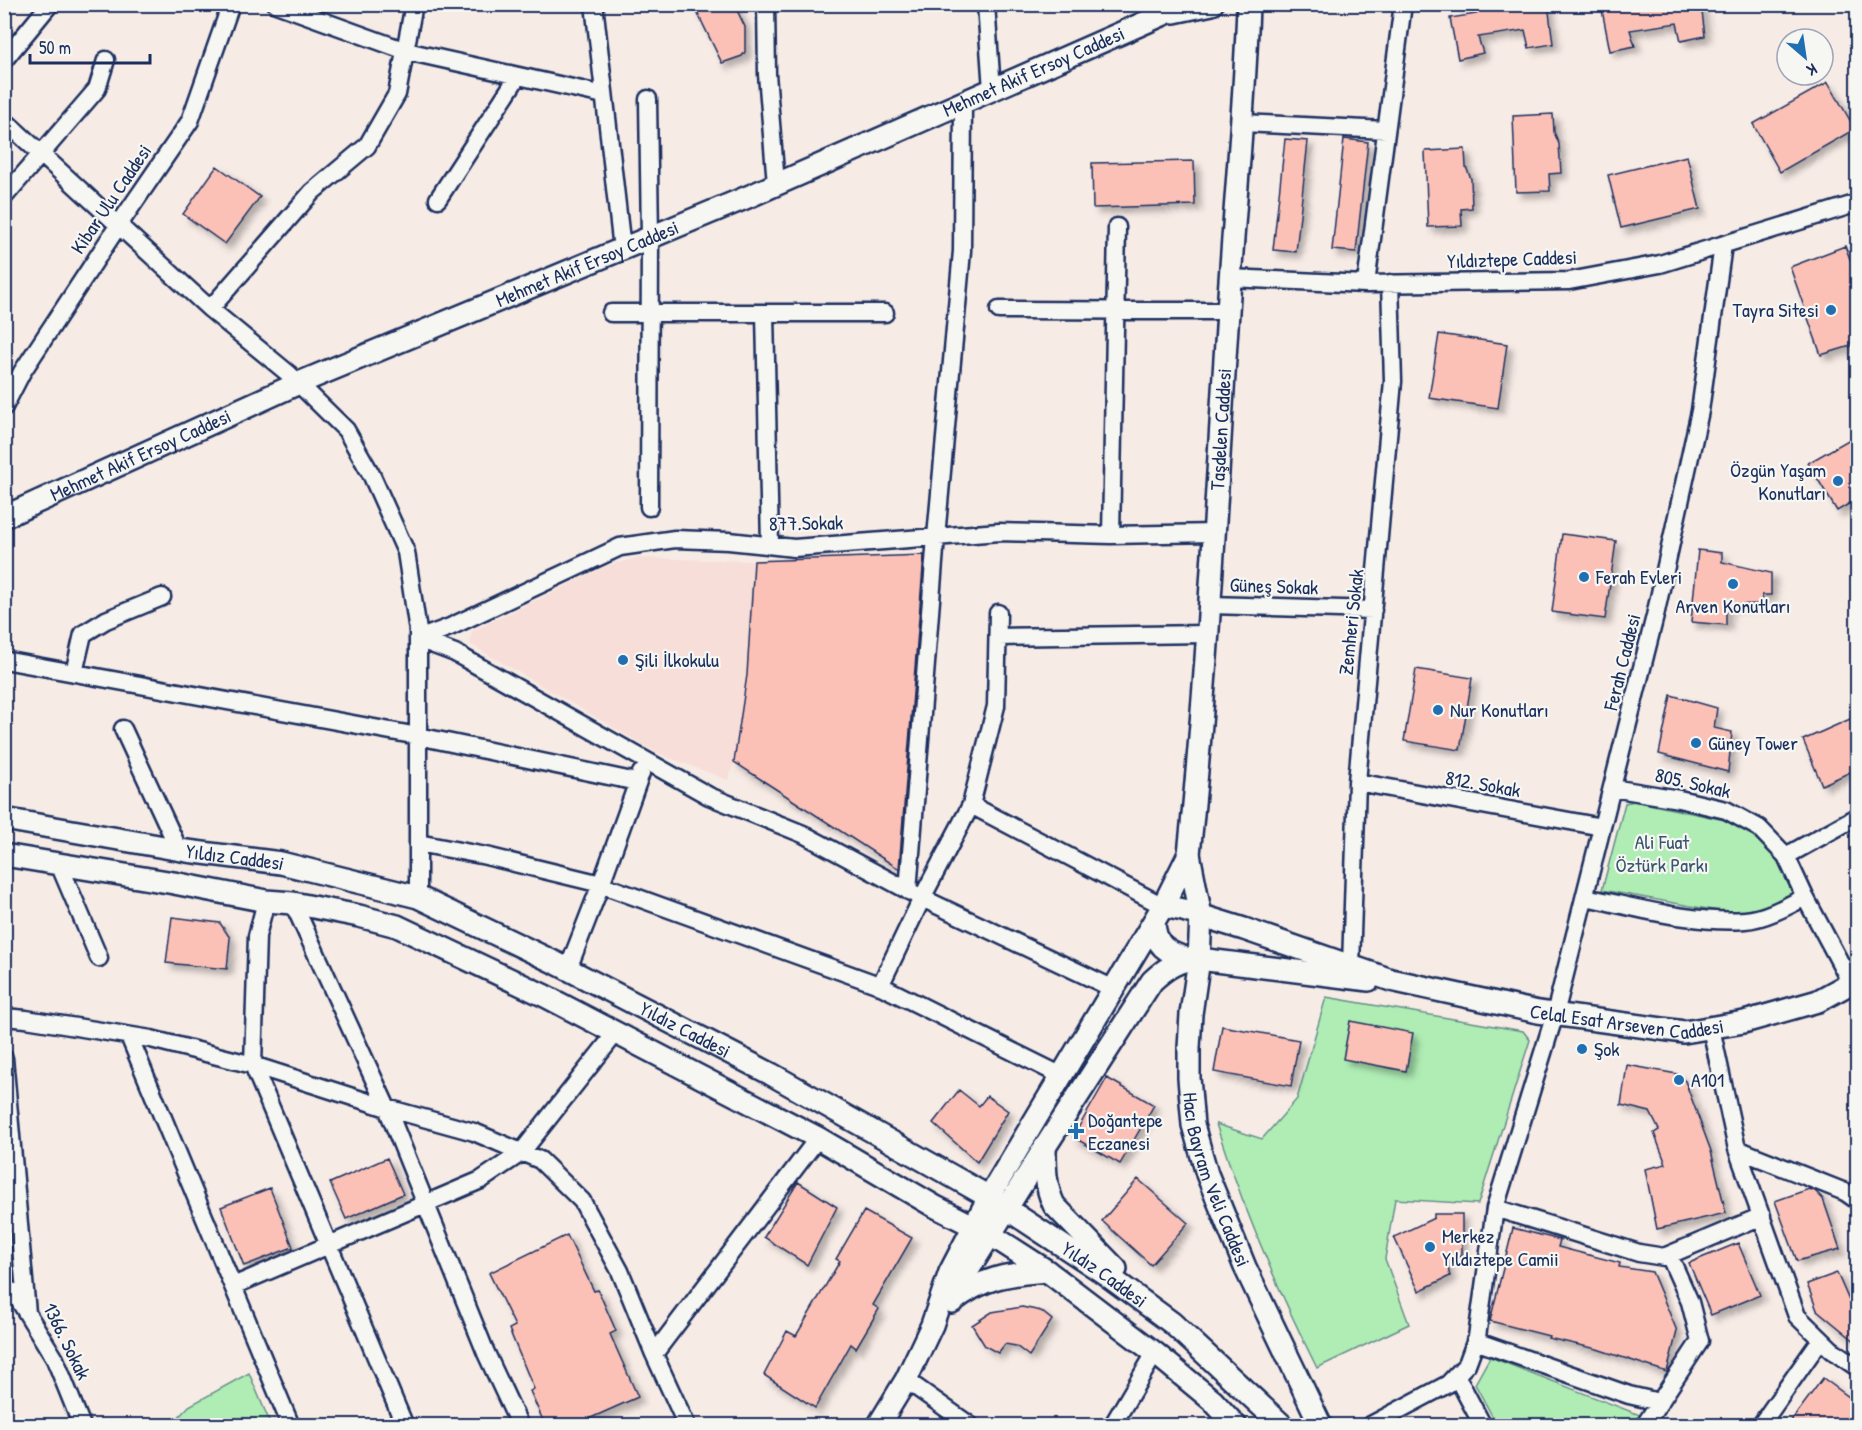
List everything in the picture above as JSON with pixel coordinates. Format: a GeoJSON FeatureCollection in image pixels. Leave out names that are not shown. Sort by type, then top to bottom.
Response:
{"type":"FeatureCollection","features":[{"type":"Feature","properties":{"kind":"main road","name":"Mehmet Akif Ersoy Caddesi"},"geometry":{"type":"LineString","coordinates":[[4,517],[299,383],[650,238],[1178,9],[1212,4]]}},
{"type":"Feature","properties":{"kind":"main road","name":"Taşdelen Caddesi"},"geometry":{"type":"LineString","coordinates":[[1189,854],[1199,764],[1248,4]]}},
{"type":"Feature","properties":{"kind":"main road","name":"Yıldız Caddesi"},"geometry":{"type":"LineString","coordinates":[[4,819],[179,850],[281,863],[418,897],[568,969],[771,1074],[989,1197],[1104,1273],[1172,1323],[1283,1425]]}},
{"type":"Feature","properties":{"kind":"main road"},"geometry":{"type":"LineString","coordinates":[[982,1230],[989,1197],[1158,914],[1189,854]]}},
{"type":"Feature","properties":{"kind":"main road","name":"Hacı Bayram Veli Caddesi"},"geometry":{"type":"LineString","coordinates":[[1189,854],[1201,916],[1194,959],[1189,1068],[1192,1117],[1199,1150],[1245,1267],[1321,1425]]}},
{"type":"Feature","properties":{"kind":"main road","name":"Yıldız Caddesi"},"geometry":{"type":"LineString","coordinates":[[4,855],[266,901],[293,903],[397,926],[545,996],[818,1138],[934,1206],[982,1230],[1047,1271],[1155,1353],[1213,1401],[1236,1425]]}},
{"type":"Feature","properties":{"kind":"main road"},"geometry":{"type":"LineString","coordinates":[[1158,914],[1201,916],[1391,980]]}},
{"type":"Feature","properties":{"kind":"main road"},"geometry":{"type":"LineString","coordinates":[[1158,914],[1154,933],[1159,943],[1170,953],[1194,959],[1331,976],[1391,980]]}},
{"type":"Feature","properties":{"kind":"main road"},"geometry":{"type":"LineString","coordinates":[[878,1425],[906,1380],[938,1318],[950,1272],[982,1230],[1007,1209],[1152,981],[1164,970],[1194,959]]}},
{"type":"Feature","properties":{"kind":"main road","name":"Celal Esat Arseven Caddesi"},"geometry":{"type":"LineString","coordinates":[[1391,980],[1555,1014],[1684,1032],[1744,1022],[1818,1001],[1854,981]]}},
{"type":"Feature","properties":{"kind":"main road"},"geometry":{"type":"LineString","coordinates":[[1045,1147],[1045,1178],[1054,1206],[1172,1323]]}},
{"type":"Feature","properties":{"kind":"main road"},"geometry":{"type":"LineString","coordinates":[[938,1318],[968,1289],[990,1279],[1010,1274],[1047,1271]]}},
{"type":"Feature","properties":{"kind":"street"},"geometry":{"type":"LineString","coordinates":[[4,60],[50,4]]}},
{"type":"Feature","properties":{"kind":"street","name":"Kibar Ulu Caddesi"},"geometry":{"type":"LineString","coordinates":[[4,407],[22,372],[190,121],[231,4]]}},
{"type":"Feature","properties":{"kind":"street"},"geometry":{"type":"LineString","coordinates":[[276,4],[406,51],[604,95]]}},
{"type":"Feature","properties":{"kind":"street"},"geometry":{"type":"LineString","coordinates":[[210,309],[312,192],[367,146],[397,94],[414,4]]}},
{"type":"Feature","properties":{"kind":"street"},"geometry":{"type":"LineString","coordinates":[[594,4],[622,249]]}},
{"type":"Feature","properties":{"kind":"street"},"geometry":{"type":"LineString","coordinates":[[766,4],[766,74],[776,184]]}},
{"type":"Feature","properties":{"kind":"street"},"geometry":{"type":"LineString","coordinates":[[986,4],[992,90]]}},
{"type":"Feature","properties":{"kind":"street"},"geometry":{"type":"LineString","coordinates":[[1366,284],[1403,4]]}},
{"type":"Feature","properties":{"kind":"street"},"geometry":{"type":"LineString","coordinates":[[4,197],[98,89],[106,60]]}},
{"type":"Feature","properties":{"kind":"street"},"geometry":{"type":"LineString","coordinates":[[438,199],[518,76]]}},
{"type":"Feature","properties":{"kind":"street"},"geometry":{"type":"LineString","coordinates":[[648,99],[649,507]]}},
{"type":"Feature","properties":{"kind":"street"},"geometry":{"type":"LineString","coordinates":[[915,895],[936,537],[962,251],[963,103]]}},
{"type":"Feature","properties":{"kind":"street"},"geometry":{"type":"LineString","coordinates":[[4,120],[210,309],[299,383],[346,430],[371,474],[406,552],[418,639],[418,897]]}},
{"type":"Feature","properties":{"kind":"street"},"geometry":{"type":"LineString","coordinates":[[1242,123],[1386,130]]}},
{"type":"Feature","properties":{"kind":"street","name":"Yıldıztepe Caddesi"},"geometry":{"type":"LineString","coordinates":[[1230,278],[1366,284],[1569,281],[1660,264],[1857,202]]}},
{"type":"Feature","properties":{"kind":"street"},"geometry":{"type":"LineString","coordinates":[[1111,535],[1117,227]]}},
{"type":"Feature","properties":{"kind":"street","name":"Ferah Caddesi"},"geometry":{"type":"LineString","coordinates":[[1456,1375],[1467,1364],[1475,1341],[1494,1208],[1555,1014],[1654,616],[1700,411],[1723,245]]}},
{"type":"Feature","properties":{"kind":"street","name":"Zemheri Sokak"},"geometry":{"type":"LineString","coordinates":[[1351,966],[1357,782],[1393,381],[1390,283]]}},
{"type":"Feature","properties":{"kind":"street"},"geometry":{"type":"LineString","coordinates":[[999,310],[1228,311]]}},
{"type":"Feature","properties":{"kind":"street"},"geometry":{"type":"LineString","coordinates":[[611,313],[885,313]]}},
{"type":"Feature","properties":{"kind":"street"},"geometry":{"type":"LineString","coordinates":[[765,314],[770,545]]}},
{"type":"Feature","properties":{"kind":"street","name":"877.Sokak"},"geometry":{"type":"LineString","coordinates":[[418,639],[450,627],[620,547],[675,539],[729,541],[794,548],[999,532],[1111,535],[1215,533]]}},
{"type":"Feature","properties":{"kind":"street"},"geometry":{"type":"LineString","coordinates":[[74,673],[83,634],[106,620],[162,597]]}},
{"type":"Feature","properties":{"kind":"street","name":"Güneş Sokak"},"geometry":{"type":"LineString","coordinates":[[1210,605],[1373,610]]}},
{"type":"Feature","properties":{"kind":"street"},"geometry":{"type":"LineString","coordinates":[[880,986],[915,895],[971,805],[996,706],[998,613]]}},
{"type":"Feature","properties":{"kind":"street"},"geometry":{"type":"LineString","coordinates":[[998,637],[1208,634]]}},
{"type":"Feature","properties":{"kind":"street"},"geometry":{"type":"LineString","coordinates":[[418,639],[455,653],[709,796],[803,834],[915,895],[1114,989]]}},
{"type":"Feature","properties":{"kind":"street"},"geometry":{"type":"LineString","coordinates":[[4,660],[418,736],[637,782]]}},
{"type":"Feature","properties":{"kind":"street"},"geometry":{"type":"LineString","coordinates":[[123,729],[179,850]]}},
{"type":"Feature","properties":{"kind":"street"},"geometry":{"type":"LineString","coordinates":[[568,969],[601,885],[645,760]]}},
{"type":"Feature","properties":{"kind":"street","name":"812. Sokak"},"geometry":{"type":"LineString","coordinates":[[1357,782],[1602,826]]}},
{"type":"Feature","properties":{"kind":"street","name":"805. Sokak"},"geometry":{"type":"LineString","coordinates":[[1612,788],[1679,799],[1726,810],[1759,828],[1786,856],[1805,897],[1854,981]]}},
{"type":"Feature","properties":{"kind":"street"},"geometry":{"type":"LineString","coordinates":[[971,805],[1158,914]]}},
{"type":"Feature","properties":{"kind":"street"},"geometry":{"type":"LineString","coordinates":[[1786,856],[1857,816]]}},
{"type":"Feature","properties":{"kind":"street"},"geometry":{"type":"LineString","coordinates":[[418,843],[486,856],[601,885],[880,986],[1062,1076]]}},
{"type":"Feature","properties":{"kind":"street"},"geometry":{"type":"LineString","coordinates":[[59,864],[99,958]]}},
{"type":"Feature","properties":{"kind":"street"},"geometry":{"type":"LineString","coordinates":[[1585,897],[1686,918],[1746,921],[1785,908],[1805,897]]}},
{"type":"Feature","properties":{"kind":"street"},"geometry":{"type":"LineString","coordinates":[[266,901],[257,936],[253,1065],[405,1425]]}},
{"type":"Feature","properties":{"kind":"street"},"geometry":{"type":"LineString","coordinates":[[293,903],[387,1108],[486,1353],[520,1425]]}},
{"type":"Feature","properties":{"kind":"street"},"geometry":{"type":"LineString","coordinates":[[4,1017],[151,1039],[253,1065],[387,1108],[474,1132],[540,1161],[582,1201],[618,1267],[654,1354],[687,1425]]}},
{"type":"Feature","properties":{"kind":"street"},"geometry":{"type":"LineString","coordinates":[[1711,1028],[1737,1149],[1797,1316],[1832,1350],[1857,1368]]}},
{"type":"Feature","properties":{"kind":"street"},"geometry":{"type":"LineString","coordinates":[[233,1286],[481,1180],[521,1152],[615,1034]]}},
{"type":"Feature","properties":{"kind":"street"},"geometry":{"type":"LineString","coordinates":[[129,1036],[291,1425]]}},
{"type":"Feature","properties":{"kind":"street","name":"1366. Sokak"},"geometry":{"type":"LineString","coordinates":[[4,1058],[27,1313],[55,1359],[82,1425]]}},
{"type":"Feature","properties":{"kind":"street"},"geometry":{"type":"LineString","coordinates":[[654,1354],[818,1138]]}},
{"type":"Feature","properties":{"kind":"street"},"geometry":{"type":"LineString","coordinates":[[1737,1149],[1856,1196]]}},
{"type":"Feature","properties":{"kind":"street"},"geometry":{"type":"LineString","coordinates":[[1494,1208],[1639,1253],[1664,1257],[1762,1216]]}},
{"type":"Feature","properties":{"kind":"street"},"geometry":{"type":"LineString","coordinates":[[1644,1425],[1700,1341],[1690,1302],[1669,1255]]}},
{"type":"Feature","properties":{"kind":"street"},"geometry":{"type":"LineString","coordinates":[[4,1290],[14,1292],[27,1313]]}},
{"type":"Feature","properties":{"kind":"street"},"geometry":{"type":"LineString","coordinates":[[1760,1425],[1821,1339]]}},
{"type":"Feature","properties":{"kind":"street"},"geometry":{"type":"LineString","coordinates":[[1475,1341],[1629,1395],[1659,1402]]}},
{"type":"Feature","properties":{"kind":"street"},"geometry":{"type":"LineString","coordinates":[[1112,1425],[1155,1353]]}},
{"type":"Feature","properties":{"kind":"street"},"geometry":{"type":"LineString","coordinates":[[1369,1425],[1448,1384],[1456,1375],[1483,1425]]}},
{"type":"Feature","properties":{"kind":"street"},"geometry":{"type":"LineString","coordinates":[[906,1380],[971,1425]]}},
{"type":"Feature","properties":{"kind":"shaded area","name":"Şili İlkokulu"},"geometry":{"type":"Polygon","coordinates":[[[637,558],[754,561],[747,675],[734,762],[728,780],[657,753],[470,644],[472,631],[609,565],[637,558]]]}},
{"type":"Feature","properties":{"kind":"green space","name":"Ali Fuat Öztürk Parkı"},"geometry":{"type":"Polygon","coordinates":[[[1634,801],[1739,823],[1756,833],[1773,849],[1796,892],[1767,908],[1735,914],[1602,890],[1625,803],[1634,801]]]}},
{"type":"Feature","properties":{"kind":"green space"},"geometry":{"type":"Polygon","coordinates":[[[1326,997],[1523,1031],[1530,1040],[1478,1204],[1395,1199],[1385,1259],[1409,1324],[1317,1368],[1262,1248],[1216,1124],[1262,1139],[1297,1099],[1326,997]]]}},
{"type":"Feature","properties":{"kind":"green space"},"geometry":{"type":"Polygon","coordinates":[[[1490,1357],[1640,1415],[1633,1425],[1497,1425],[1475,1384],[1490,1357]]]}},
{"type":"Feature","properties":{"kind":"green space"},"geometry":{"type":"Polygon","coordinates":[[[249,1373],[271,1425],[171,1425],[189,1406],[249,1373]]]}},
{"type":"Feature","properties":{"kind":"building"},"geometry":{"type":"Polygon","coordinates":[[[703,4],[734,4],[745,27],[745,52],[742,56],[722,63],[695,8],[703,4]]]}},
{"type":"Feature","properties":{"kind":"building"},"geometry":{"type":"Polygon","coordinates":[[[1484,4],[1520,4],[1523,7],[1548,4],[1553,44],[1529,48],[1525,30],[1478,37],[1483,53],[1458,59],[1450,18],[1476,14],[1484,4]]]}},
{"type":"Feature","properties":{"kind":"building"},"geometry":{"type":"Polygon","coordinates":[[[1630,4],[1701,4],[1705,36],[1681,41],[1677,23],[1630,30],[1635,46],[1610,51],[1602,10],[1628,7],[1630,4]]]}},
{"type":"Feature","properties":{"kind":"building"},"geometry":{"type":"Polygon","coordinates":[[[1819,87],[1831,87],[1855,129],[1780,172],[1753,124],[1819,87]]]}},
{"type":"Feature","properties":{"kind":"building"},"geometry":{"type":"Polygon","coordinates":[[[1553,114],[1554,132],[1559,144],[1561,173],[1549,174],[1550,191],[1516,192],[1513,116],[1553,114]]]}},
{"type":"Feature","properties":{"kind":"building"},"geometry":{"type":"Polygon","coordinates":[[[1285,139],[1308,141],[1296,252],[1273,250],[1285,139]]]}},
{"type":"Feature","properties":{"kind":"building"},"geometry":{"type":"Polygon","coordinates":[[[1344,139],[1368,142],[1356,252],[1332,250],[1344,139]]]}},
{"type":"Feature","properties":{"kind":"building"},"geometry":{"type":"Polygon","coordinates":[[[1465,149],[1466,167],[1471,179],[1472,208],[1461,209],[1462,226],[1428,227],[1425,151],[1465,149]]]}},
{"type":"Feature","properties":{"kind":"building"},"geometry":{"type":"Polygon","coordinates":[[[1687,156],[1700,209],[1621,228],[1608,175],[1687,156]]]}},
{"type":"Feature","properties":{"kind":"building"},"geometry":{"type":"Polygon","coordinates":[[[1194,161],[1195,205],[1093,208],[1092,163],[1194,161]]]}},
{"type":"Feature","properties":{"kind":"building"},"geometry":{"type":"Polygon","coordinates":[[[217,166],[260,197],[225,244],[183,214],[217,166]]]}},
{"type":"Feature","properties":{"kind":"building","name":"Tayra Sitesi"},"geometry":{"type":"Polygon","coordinates":[[[1845,246],[1857,277],[1857,344],[1821,355],[1790,267],[1845,246]]]}},
{"type":"Feature","properties":{"kind":"building"},"geometry":{"type":"Polygon","coordinates":[[[1439,334],[1507,344],[1498,408],[1429,398],[1439,334]]]}},
{"type":"Feature","properties":{"kind":"building","name":"Özgün Yaşam Konutları"},"geometry":{"type":"Polygon","coordinates":[[[1857,435],[1857,499],[1837,511],[1808,463],[1857,435]]]}},
{"type":"Feature","properties":{"kind":"building","name":"Ferah Evleri"},"geometry":{"type":"Polygon","coordinates":[[[1562,534],[1616,541],[1605,619],[1552,612],[1562,534]]]}},
{"type":"Feature","properties":{"kind":"building","name":"Arven Konutları"},"geometry":{"type":"Polygon","coordinates":[[[1698,550],[1722,553],[1722,562],[1771,573],[1771,595],[1762,595],[1763,604],[1726,605],[1726,625],[1691,622],[1698,550]]]}},
{"type":"Feature","properties":{"kind":"building"},"geometry":{"type":"Polygon","coordinates":[[[924,555],[899,869],[734,762],[747,675],[754,561],[924,555]]]}},
{"type":"Feature","properties":{"kind":"building","name":"Nur Konutları"},"geometry":{"type":"Polygon","coordinates":[[[1416,669],[1472,678],[1460,750],[1404,741],[1416,669]]]}},
{"type":"Feature","properties":{"kind":"building","name":"Güney Tower"},"geometry":{"type":"Polygon","coordinates":[[[1671,695],[1717,708],[1714,728],[1732,732],[1728,772],[1659,754],[1671,695]]]}},
{"type":"Feature","properties":{"kind":"building"},"geometry":{"type":"Polygon","coordinates":[[[1857,716],[1857,769],[1822,785],[1803,740],[1857,716]]]}},
{"type":"Feature","properties":{"kind":"building"},"geometry":{"type":"Polygon","coordinates":[[[172,917],[220,923],[230,938],[227,969],[166,963],[172,917]]]}},
{"type":"Feature","properties":{"kind":"building"},"geometry":{"type":"Polygon","coordinates":[[[1350,1021],[1413,1033],[1406,1071],[1343,1059],[1350,1021]]]}},
{"type":"Feature","properties":{"kind":"building"},"geometry":{"type":"Polygon","coordinates":[[[1222,1026],[1299,1040],[1291,1086],[1214,1072],[1222,1026]]]}},
{"type":"Feature","properties":{"kind":"building"},"geometry":{"type":"Polygon","coordinates":[[[1627,1065],[1677,1074],[1685,1081],[1711,1151],[1726,1213],[1657,1229],[1645,1169],[1666,1164],[1654,1133],[1659,1130],[1650,1112],[1621,1105],[1627,1065]]]}},
{"type":"Feature","properties":{"kind":"building"},"geometry":{"type":"Polygon","coordinates":[[[1107,1078],[1154,1105],[1120,1164],[1073,1137],[1107,1078]]]}},
{"type":"Feature","properties":{"kind":"building"},"geometry":{"type":"Polygon","coordinates":[[[959,1090],[979,1106],[987,1096],[1008,1111],[977,1162],[933,1123],[959,1090]]]}},
{"type":"Feature","properties":{"kind":"building"},"geometry":{"type":"Polygon","coordinates":[[[387,1158],[403,1194],[346,1219],[330,1183],[387,1158]]]}},
{"type":"Feature","properties":{"kind":"building"},"geometry":{"type":"Polygon","coordinates":[[[1138,1179],[1188,1223],[1151,1265],[1102,1221],[1138,1179]]]}},
{"type":"Feature","properties":{"kind":"building"},"geometry":{"type":"Polygon","coordinates":[[[798,1182],[837,1207],[807,1265],[764,1237],[798,1182]]]}},
{"type":"Feature","properties":{"kind":"building"},"geometry":{"type":"Polygon","coordinates":[[[270,1188],[293,1247],[244,1266],[221,1207],[270,1188]]]}},
{"type":"Feature","properties":{"kind":"building"},"geometry":{"type":"Polygon","coordinates":[[[1809,1189],[1815,1191],[1823,1199],[1840,1249],[1797,1261],[1775,1201],[1809,1189]]]}},
{"type":"Feature","properties":{"kind":"building"},"geometry":{"type":"Polygon","coordinates":[[[864,1211],[912,1238],[873,1305],[879,1309],[856,1348],[851,1344],[815,1408],[764,1375],[787,1331],[796,1336],[840,1261],[836,1259],[864,1211]]]}},
{"type":"Feature","properties":{"kind":"building","name":"Merkez Yıldıztepe Camii"},"geometry":{"type":"Polygon","coordinates":[[[1434,1214],[1462,1214],[1462,1256],[1446,1260],[1450,1276],[1419,1291],[1394,1237],[1434,1218],[1434,1214]]]}},
{"type":"Feature","properties":{"kind":"building"},"geometry":{"type":"Polygon","coordinates":[[[1513,1228],[1560,1240],[1558,1247],[1620,1263],[1619,1267],[1652,1272],[1677,1331],[1667,1372],[1597,1349],[1490,1321],[1513,1228]]]}},
{"type":"Feature","properties":{"kind":"building"},"geometry":{"type":"Polygon","coordinates":[[[567,1235],[594,1291],[598,1290],[616,1331],[610,1334],[638,1397],[575,1425],[545,1425],[530,1391],[534,1389],[509,1329],[515,1326],[489,1273],[567,1235]]]}},
{"type":"Feature","properties":{"kind":"building"},"geometry":{"type":"Polygon","coordinates":[[[1738,1243],[1760,1295],[1711,1315],[1689,1263],[1738,1243]]]}},
{"type":"Feature","properties":{"kind":"building"},"geometry":{"type":"Polygon","coordinates":[[[1837,1273],[1857,1319],[1857,1343],[1817,1310],[1807,1284],[1837,1273]]]}},
{"type":"Feature","properties":{"kind":"building"},"geometry":{"type":"Polygon","coordinates":[[[1022,1307],[1041,1311],[1052,1320],[1029,1356],[1016,1346],[1005,1344],[998,1353],[985,1346],[972,1325],[992,1312],[1022,1307]]]}},
{"type":"Feature","properties":{"kind":"building"},"geometry":{"type":"Polygon","coordinates":[[[1823,1378],[1857,1403],[1857,1425],[1788,1425],[1823,1378]]]}},
{"type":"Feature","properties":{"kind":"place","name":"Tayra Sitesi"},"geometry":{"type":"Point","coordinates":[1831,310]}},
{"type":"Feature","properties":{"kind":"place","name":"Özgün Yaşam Konutları"},"geometry":{"type":"Point","coordinates":[1838,481]}},
{"type":"Feature","properties":{"kind":"place","name":"Ferah Evleri"},"geometry":{"type":"Point","coordinates":[1584,577]}},
{"type":"Feature","properties":{"kind":"place","name":"Arven Konutları"},"geometry":{"type":"Point","coordinates":[1733,584]}},
{"type":"Feature","properties":{"kind":"place","name":"Şili İlkokulu"},"geometry":{"type":"Point","coordinates":[623,660]}},
{"type":"Feature","properties":{"kind":"place","name":"Nur Konutları"},"geometry":{"type":"Point","coordinates":[1438,710]}},
{"type":"Feature","properties":{"kind":"place","name":"Güney Tower"},"geometry":{"type":"Point","coordinates":[1696,743]}},
{"type":"Feature","properties":{"kind":"place","name":"Şok"},"geometry":{"type":"Point","coordinates":[1582,1049]}},
{"type":"Feature","properties":{"kind":"place","name":"A101"},"geometry":{"type":"Point","coordinates":[1679,1080]}},
{"type":"Feature","properties":{"kind":"place","name":"Doğantepe Eczanesi"},"geometry":{"type":"Point","coordinates":[1076,1131]}},
{"type":"Feature","properties":{"kind":"place","name":"Merkez Yıldıztepe Camii"},"geometry":{"type":"Point","coordinates":[1430,1247]}}]}
